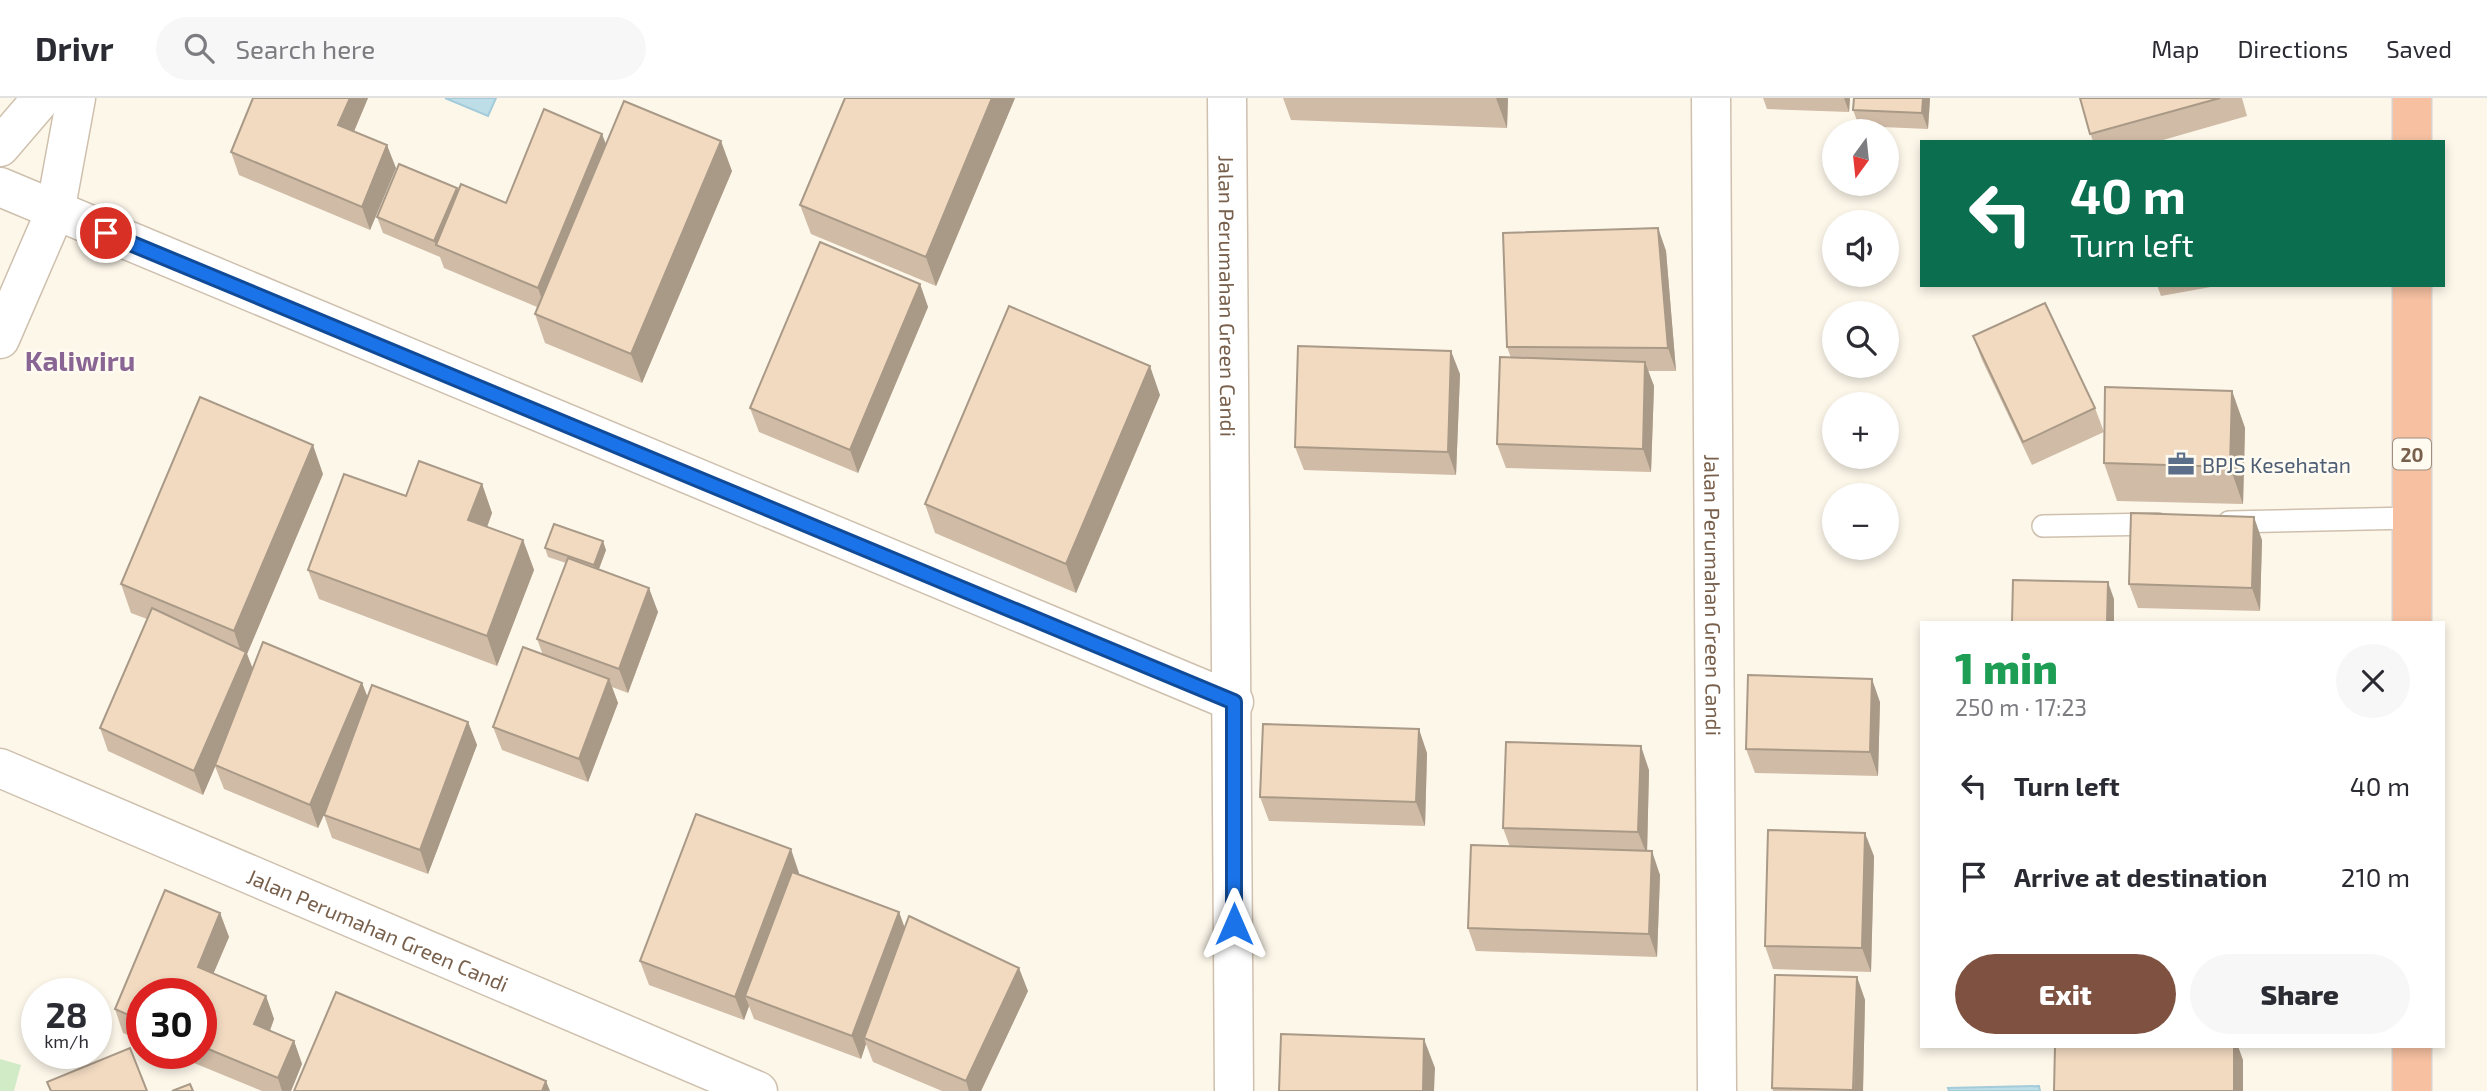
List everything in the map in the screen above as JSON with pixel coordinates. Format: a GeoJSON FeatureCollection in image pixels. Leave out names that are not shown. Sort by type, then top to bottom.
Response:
{"type":"FeatureCollection","features":[{"type":"Feature","properties":{"kind":"highway"},"geometry":{"type":"LineString","coordinates":[[2412,98],[2412,140]]}},
{"type":"Feature","properties":{"kind":"highway","name":"20"},"geometry":{"type":"LineString","coordinates":[[2412,287],[2412,621]]}},
{"type":"Feature","properties":{"kind":"highway"},"geometry":{"type":"LineString","coordinates":[[2412,1048],[2412,1091]]}},
{"type":"Feature","properties":{"kind":"street"},"geometry":{"type":"LineString","coordinates":[[0,147],[42,98]]}},
{"type":"Feature","properties":{"kind":"street"},"geometry":{"type":"LineString","coordinates":[[0,339],[55,212],[76,98]]}},
{"type":"Feature","properties":{"kind":"street","name":"Jalan Perumahan Green Candi"},"geometry":{"type":"LineString","coordinates":[[1227,98],[1234,702],[1234,1091]]}},
{"type":"Feature","properties":{"kind":"street","name":"Jalan Perumahan Green Candi"},"geometry":{"type":"LineString","coordinates":[[1711,98],[1717,1091]]}},
{"type":"Feature","properties":{"kind":"street"},"geometry":{"type":"LineString","coordinates":[[0,187],[1234,702]]}},
{"type":"Feature","properties":{"kind":"street","name":"Jalan Perumahan Green Candi"},"geometry":{"type":"LineString","coordinates":[[0,768],[758,1091]]}},
{"type":"Feature","properties":{"kind":"lane"},"geometry":{"type":"LineString","coordinates":[[2207,523],[2412,519]]}},
{"type":"Feature","properties":{"kind":"lane"},"geometry":{"type":"LineString","coordinates":[[2043,526],[2180,523]]}},
{"type":"Feature","properties":{"kind":"green space"},"geometry":{"type":"Polygon","coordinates":[[[0,1059],[21,1065],[14,1091],[0,1091],[0,1059]]]}},
{"type":"Feature","properties":{"kind":"water"},"geometry":{"type":"Polygon","coordinates":[[[445,98],[496,98],[488,116],[445,98]]]}},
{"type":"Feature","properties":{"kind":"water"},"geometry":{"type":"Polygon","coordinates":[[[2039,1086],[2040,1091],[1949,1091],[1948,1088],[2039,1086]]]}},
{"type":"Feature","properties":{"kind":"building"},"geometry":{"type":"Polygon","coordinates":[[[253,98],[350,98],[338,125],[387,145],[362,207],[231,152],[253,98]]]}},
{"type":"Feature","properties":{"kind":"building"},"geometry":{"type":"Polygon","coordinates":[[[845,98],[992,98],[926,257],[800,205],[845,98]]]}},
{"type":"Feature","properties":{"kind":"building"},"geometry":{"type":"Polygon","coordinates":[[[1854,98],[1923,98],[1922,113],[1853,110],[1854,98]]]}},
{"type":"Feature","properties":{"kind":"building"},"geometry":{"type":"Polygon","coordinates":[[[2080,98],[2220,98],[2090,134],[2080,98]]]}},
{"type":"Feature","properties":{"kind":"building"},"geometry":{"type":"Polygon","coordinates":[[[624,101],[721,141],[631,354],[535,314],[624,101]]]}},
{"type":"Feature","properties":{"kind":"building"},"geometry":{"type":"Polygon","coordinates":[[[544,109],[602,134],[538,288],[436,245],[461,184],[506,203],[544,109]]]}},
{"type":"Feature","properties":{"kind":"building"},"geometry":{"type":"Polygon","coordinates":[[[399,164],[457,188],[434,241],[377,217],[399,164]]]}},
{"type":"Feature","properties":{"kind":"building"},"geometry":{"type":"Polygon","coordinates":[[[1658,228],[1668,348],[1507,347],[1503,233],[1658,228]]]}},
{"type":"Feature","properties":{"kind":"building"},"geometry":{"type":"Polygon","coordinates":[[[820,242],[920,284],[850,450],[750,408],[820,242]]]}},
{"type":"Feature","properties":{"kind":"building"},"geometry":{"type":"Polygon","coordinates":[[[2045,303],[2095,408],[2023,442],[1973,336],[2045,303]]]}},
{"type":"Feature","properties":{"kind":"building"},"geometry":{"type":"Polygon","coordinates":[[[1009,306],[1150,366],[1066,564],[925,504],[1009,306]]]}},
{"type":"Feature","properties":{"kind":"building"},"geometry":{"type":"Polygon","coordinates":[[[1298,346],[1451,351],[1448,452],[1295,447],[1298,346]]]}},
{"type":"Feature","properties":{"kind":"building"},"geometry":{"type":"Polygon","coordinates":[[[1500,357],[1645,362],[1643,449],[1497,444],[1500,357]]]}},
{"type":"Feature","properties":{"kind":"building"},"geometry":{"type":"Polygon","coordinates":[[[2105,387],[2232,391],[2230,467],[2104,463],[2105,387]]]}},
{"type":"Feature","properties":{"kind":"building"},"geometry":{"type":"Polygon","coordinates":[[[200,397],[313,445],[234,631],[121,584],[200,397]]]}},
{"type":"Feature","properties":{"kind":"building"},"geometry":{"type":"Polygon","coordinates":[[[419,461],[482,484],[468,520],[523,540],[487,636],[308,570],[344,474],[406,496],[419,461]]]}},
{"type":"Feature","properties":{"kind":"building"},"geometry":{"type":"Polygon","coordinates":[[[2131,513],[2254,517],[2252,588],[2129,584],[2131,513]]]}},
{"type":"Feature","properties":{"kind":"building"},"geometry":{"type":"Polygon","coordinates":[[[554,524],[603,541],[594,565],[545,548],[554,524]]]}},
{"type":"Feature","properties":{"kind":"building"},"geometry":{"type":"Polygon","coordinates":[[[568,558],[649,588],[619,669],[537,639],[568,558]]]}},
{"type":"Feature","properties":{"kind":"building"},"geometry":{"type":"Polygon","coordinates":[[[2013,580],[2108,582],[2107,621],[2012,621],[2013,580]]]}},
{"type":"Feature","properties":{"kind":"building"},"geometry":{"type":"Polygon","coordinates":[[[152,608],[246,652],[194,771],[100,728],[152,608]]]}},
{"type":"Feature","properties":{"kind":"building"},"geometry":{"type":"Polygon","coordinates":[[[263,642],[362,683],[310,805],[215,765],[263,642]]]}},
{"type":"Feature","properties":{"kind":"building"},"geometry":{"type":"Polygon","coordinates":[[[523,647],[609,679],[579,759],[493,727],[523,647]]]}},
{"type":"Feature","properties":{"kind":"building"},"geometry":{"type":"Polygon","coordinates":[[[1748,675],[1872,679],[1870,752],[1746,749],[1748,675]]]}},
{"type":"Feature","properties":{"kind":"building"},"geometry":{"type":"Polygon","coordinates":[[[372,685],[468,722],[420,850],[324,815],[372,685]]]}},
{"type":"Feature","properties":{"kind":"building"},"geometry":{"type":"Polygon","coordinates":[[[1263,724],[1419,729],[1416,802],[1260,797],[1263,724]]]}},
{"type":"Feature","properties":{"kind":"building"},"geometry":{"type":"Polygon","coordinates":[[[1506,742],[1641,746],[1638,832],[1503,828],[1506,742]]]}},
{"type":"Feature","properties":{"kind":"building"},"geometry":{"type":"Polygon","coordinates":[[[696,814],[791,849],[735,997],[640,961],[696,814]]]}},
{"type":"Feature","properties":{"kind":"building"},"geometry":{"type":"Polygon","coordinates":[[[1768,830],[1865,833],[1862,948],[1765,946],[1768,830]]]}},
{"type":"Feature","properties":{"kind":"building"},"geometry":{"type":"Polygon","coordinates":[[[1471,845],[1652,851],[1649,934],[1468,928],[1471,845]]]}},
{"type":"Feature","properties":{"kind":"building"},"geometry":{"type":"Polygon","coordinates":[[[792,872],[899,912],[852,1036],[745,996],[792,872]]]}},
{"type":"Feature","properties":{"kind":"building"},"geometry":{"type":"Polygon","coordinates":[[[165,890],[220,913],[198,967],[266,996],[254,1024],[294,1041],[278,1078],[217,1053],[217,978],[128,978],[165,890]]]}},
{"type":"Feature","properties":{"kind":"building"},"geometry":{"type":"Polygon","coordinates":[[[909,916],[1019,968],[966,1081],[864,1038],[909,916]]]}},
{"type":"Feature","properties":{"kind":"building"},"geometry":{"type":"Polygon","coordinates":[[[1775,975],[1857,977],[1853,1090],[1772,1088],[1775,975]]]}},
{"type":"Feature","properties":{"kind":"building"},"geometry":{"type":"Polygon","coordinates":[[[126,983],[126,1014],[115,1009],[126,983]]]}},
{"type":"Feature","properties":{"kind":"building"},"geometry":{"type":"Polygon","coordinates":[[[336,992],[546,1081],[542,1091],[294,1091],[336,992]]]}},
{"type":"Feature","properties":{"kind":"building"},"geometry":{"type":"Polygon","coordinates":[[[1281,1034],[1424,1039],[1423,1091],[1279,1091],[1281,1034]]]}},
{"type":"Feature","properties":{"kind":"building"},"geometry":{"type":"Polygon","coordinates":[[[2055,1048],[2234,1048],[2234,1091],[2054,1091],[2055,1048]]]}},
{"type":"Feature","properties":{"kind":"building"},"geometry":{"type":"Polygon","coordinates":[[[126,1050],[126,1069],[138,1069],[147,1091],[51,1091],[47,1082],[79,1069],[112,1069],[112,1055],[126,1050]]]}},
{"type":"Feature","properties":{"kind":"building"},"geometry":{"type":"Polygon","coordinates":[[[190,1084],[193,1091],[172,1091],[190,1084]]]}},
{"type":"Feature","properties":{"kind":"place","name":"BPJS Kesehatan"},"geometry":{"type":"Point","coordinates":[2181,464]}},
{"type":"Feature","properties":{"kind":"district","name":"Kaliwiru"},"geometry":{"type":"Point","coordinates":[80,360]}},
{"type":"Feature","properties":{"kind":"route"},"geometry":{"type":"LineString","coordinates":[[106,233],[1234,702],[1234,924]]}}]}
